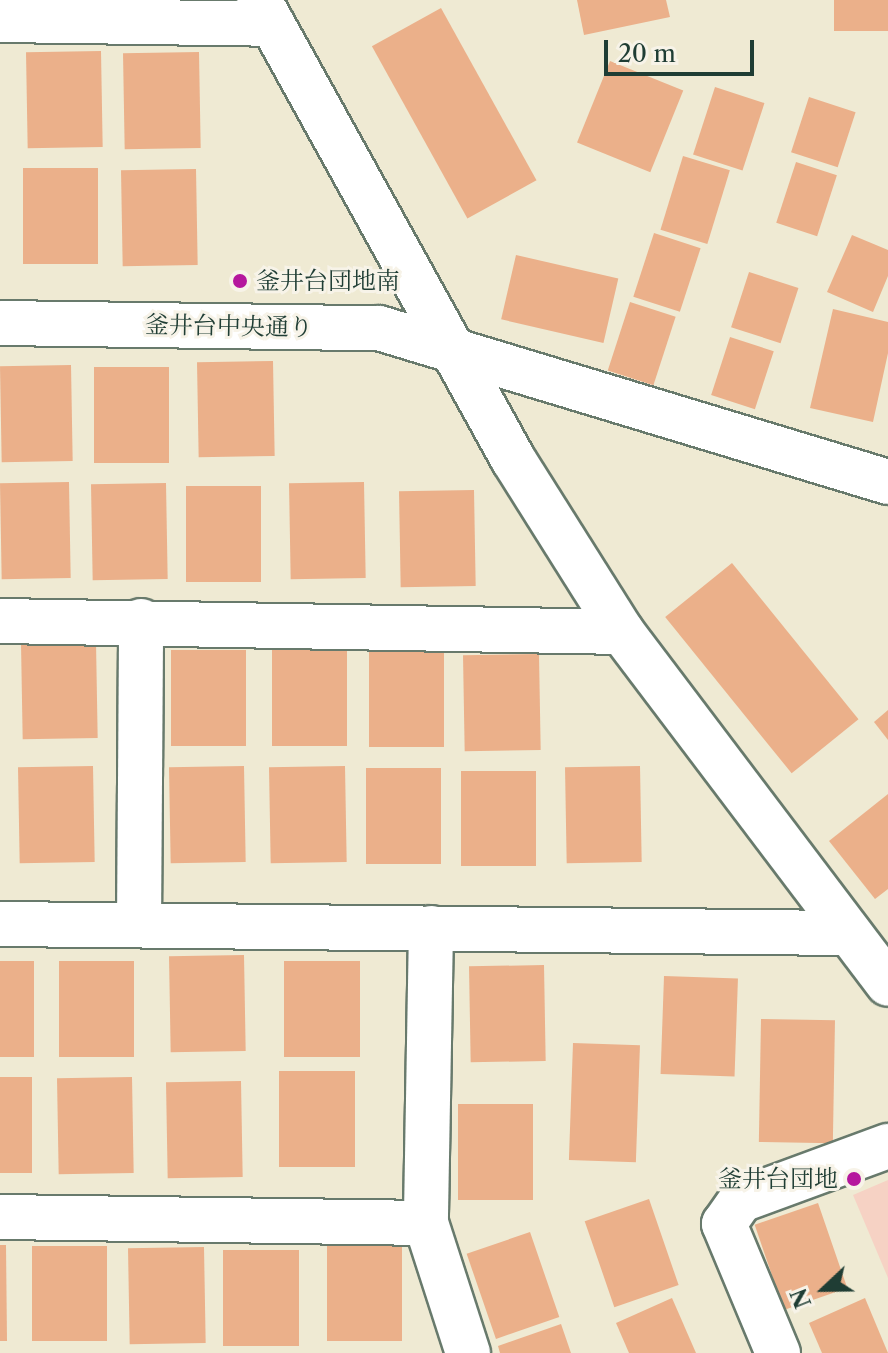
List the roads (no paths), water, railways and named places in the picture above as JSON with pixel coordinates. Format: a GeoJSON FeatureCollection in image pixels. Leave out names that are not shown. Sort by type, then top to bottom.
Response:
{"type":"FeatureCollection","features":[{"type":"Feature","properties":{"kind":"street"},"geometry":{"type":"LineString","coordinates":[[0,20],[265,12],[513,459],[622,632],[888,984]]}},
{"type":"Feature","properties":{"kind":"street","name":"釜井台中央通り"},"geometry":{"type":"LineString","coordinates":[[0,323],[379,328],[888,482]]}},
{"type":"Feature","properties":{"kind":"street"},"geometry":{"type":"LineString","coordinates":[[0,621],[141,621],[622,632]]}},
{"type":"Feature","properties":{"kind":"street"},"geometry":{"type":"LineString","coordinates":[[139,925],[141,621]]}},
{"type":"Feature","properties":{"kind":"street"},"geometry":{"type":"LineString","coordinates":[[0,924],[849,933]]}},
{"type":"Feature","properties":{"kind":"street"},"geometry":{"type":"LineString","coordinates":[[431,928],[426,1223],[468,1353]]}},
{"type":"Feature","properties":{"kind":"street"},"geometry":{"type":"LineString","coordinates":[[778,1353],[724,1224],[741,1200],[888,1146]]}},
{"type":"Feature","properties":{"kind":"street"},"geometry":{"type":"LineString","coordinates":[[0,1217],[426,1223]]}},
{"type":"Feature","properties":{"kind":"place","name":"釜井台団地南"},"geometry":{"type":"Point","coordinates":[240,281]}},
{"type":"Feature","properties":{"kind":"place","name":"釜井台団地"},"geometry":{"type":"Point","coordinates":[854,1179]}}]}
